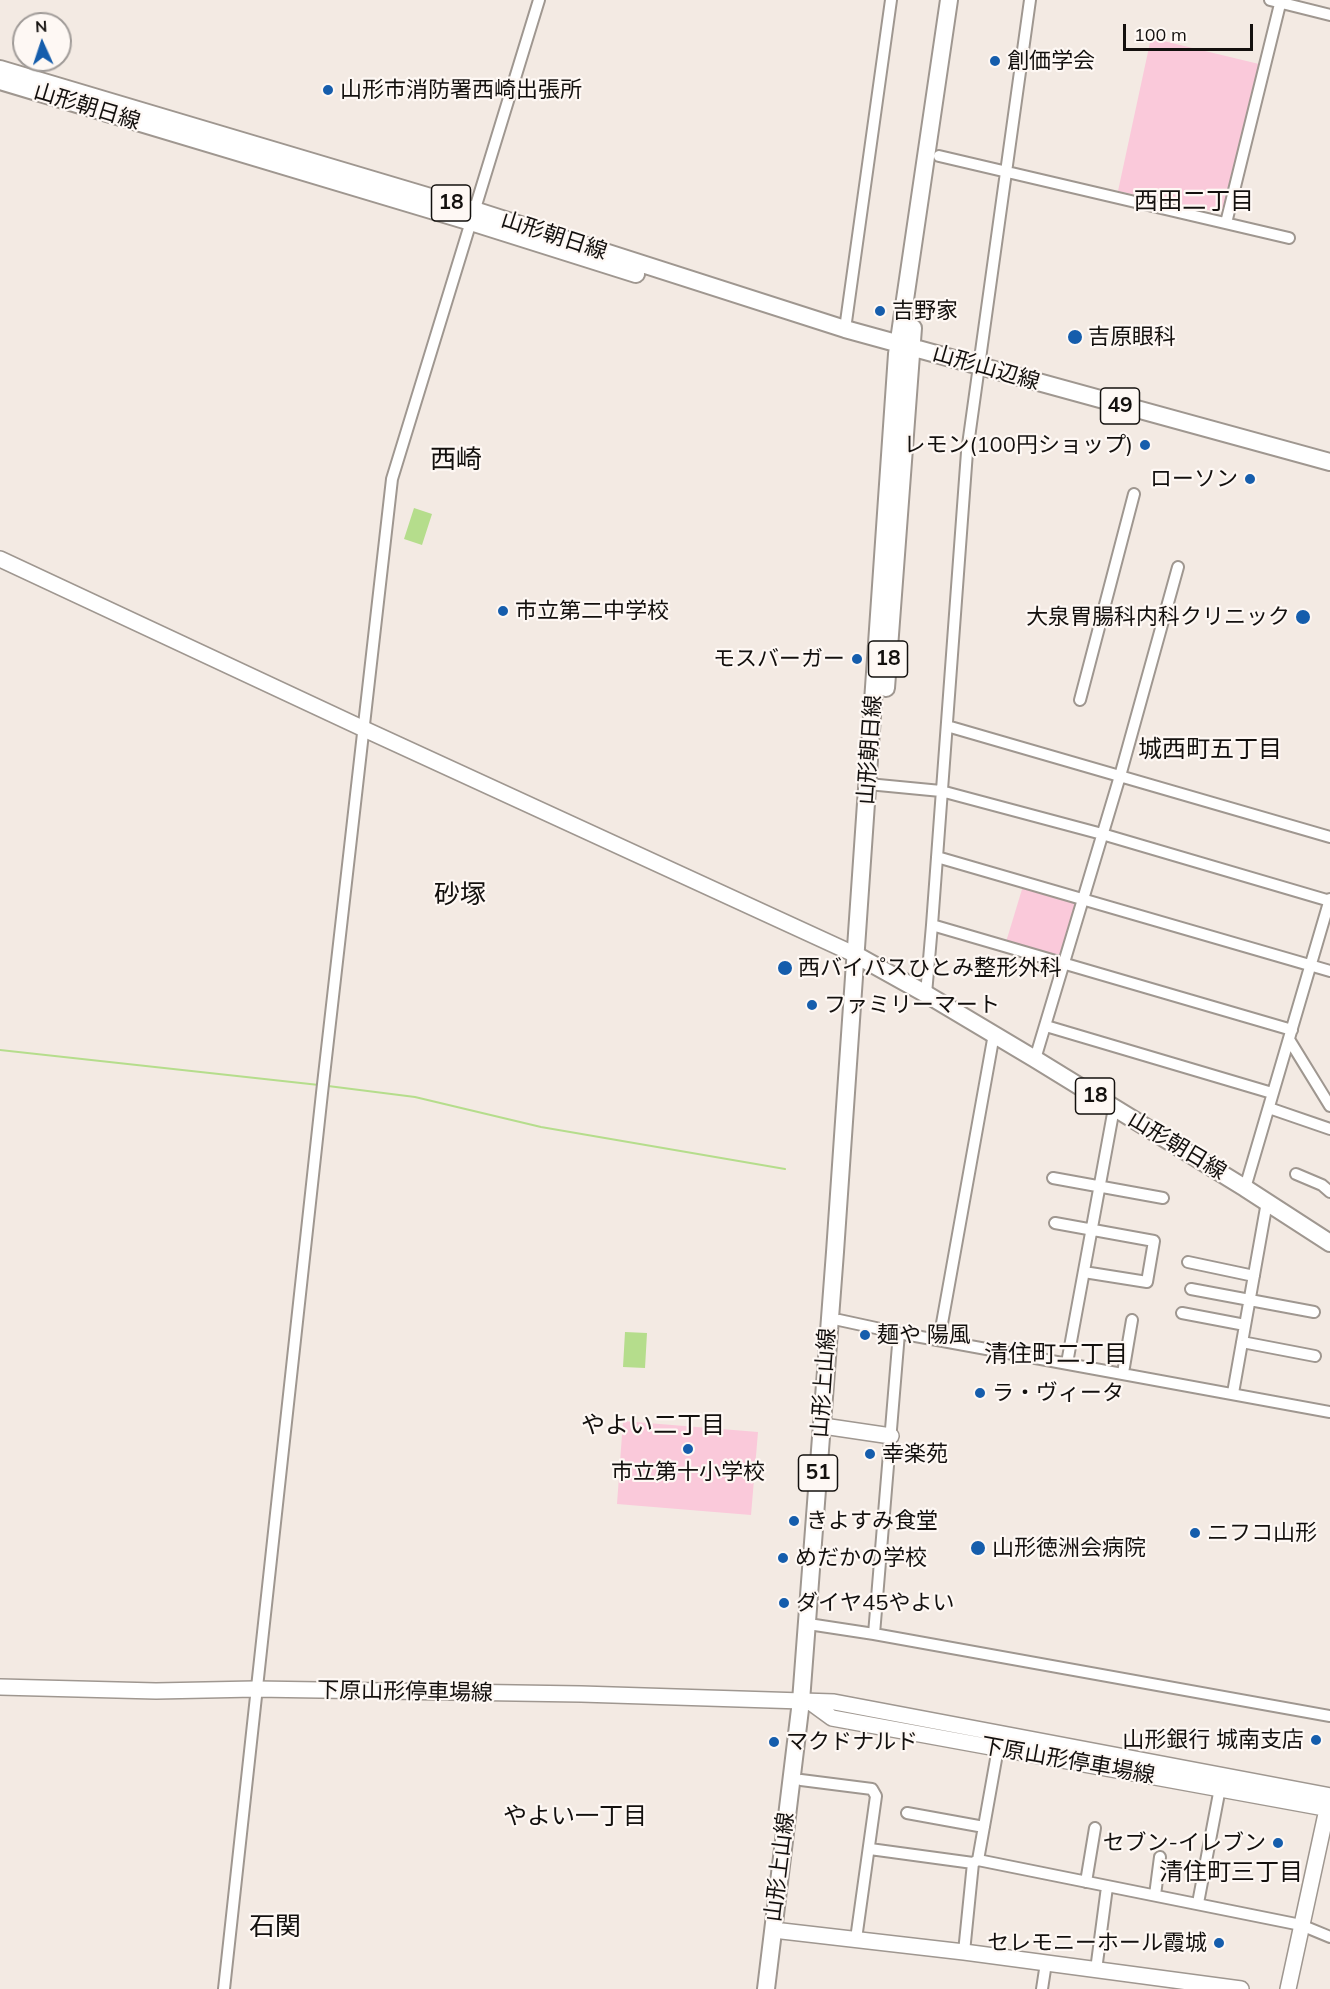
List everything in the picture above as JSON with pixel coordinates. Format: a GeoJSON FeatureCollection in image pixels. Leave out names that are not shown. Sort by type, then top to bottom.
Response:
{"type":"FeatureCollection","features":[{"type":"Feature","properties":{"kind":"main road"},"geometry":{"type":"LineString","coordinates":[[904,350],[950,0]]}},
{"type":"Feature","properties":{"kind":"main road","name":"山形山辺線"},"geometry":{"type":"LineString","coordinates":[[958,0],[939,156],[904,350],[1330,470]]}},
{"type":"Feature","properties":{"kind":"main road","name":"山形朝日線"},"geometry":{"type":"LineString","coordinates":[[0,69],[845,329],[904,350]]}},
{"type":"Feature","properties":{"kind":"main road","name":"山形朝日線"},"geometry":{"type":"LineString","coordinates":[[0,81],[472,216],[844,340],[904,350]]}},
{"type":"Feature","properties":{"kind":"main road","name":"山形朝日線"},"geometry":{"type":"LineString","coordinates":[[904,350],[861,959],[994,1034],[1267,1202],[1329,1237]]}},
{"type":"Feature","properties":{"kind":"main road","name":"山形山辺線"},"geometry":{"type":"LineString","coordinates":[[978,371],[1330,462]]}},
{"type":"Feature","properties":{"kind":"main road"},"geometry":{"type":"LineString","coordinates":[[0,559],[364,729],[800,928],[861,959]]}},
{"type":"Feature","properties":{"kind":"main road","name":"山形上山線"},"geometry":{"type":"LineString","coordinates":[[766,1989],[816,1625],[839,1320],[861,959]]}},
{"type":"Feature","properties":{"kind":"main road","name":"山形上山線"},"geometry":{"type":"LineString","coordinates":[[774,1989],[801,1780],[861,959]]}},
{"type":"Feature","properties":{"kind":"main road"},"geometry":{"type":"LineString","coordinates":[[830,1427],[891,1436]]}},
{"type":"Feature","properties":{"kind":"main road","name":"下原山形停車場線"},"geometry":{"type":"LineString","coordinates":[[0,1687],[156,1691],[255,1689],[581,1694],[834,1702],[1329,1803]]}},
{"type":"Feature","properties":{"kind":"main road","name":"下原山形停車場線"},"geometry":{"type":"LineString","coordinates":[[805,1702],[832,1718],[1220,1788],[1329,1803]]}},
{"type":"Feature","properties":{"kind":"main road"},"geometry":{"type":"LineString","coordinates":[[1288,1989],[1329,1803]]}},
{"type":"Feature","properties":{"kind":"main road"},"geometry":{"type":"LineString","coordinates":[[782,1931],[964,1952],[1241,1989]]}},
{"type":"Feature","properties":{"kind":"street"},"geometry":{"type":"LineString","coordinates":[[224,1989],[255,1689],[393,479],[539,0]]}},
{"type":"Feature","properties":{"kind":"street"},"geometry":{"type":"LineString","coordinates":[[845,329],[891,0]]}},
{"type":"Feature","properties":{"kind":"street"},"geometry":{"type":"LineString","coordinates":[[926,994],[967,452],[1030,0]]}},
{"type":"Feature","properties":{"kind":"street"},"geometry":{"type":"LineString","coordinates":[[1226,223],[1277,1],[1330,15]]}},
{"type":"Feature","properties":{"kind":"street"},"geometry":{"type":"LineString","coordinates":[[939,156],[1289,238]]}},
{"type":"Feature","properties":{"kind":"street"},"geometry":{"type":"LineString","coordinates":[[1080,700],[1134,494]]}},
{"type":"Feature","properties":{"kind":"street"},"geometry":{"type":"LineString","coordinates":[[1035,1059],[1120,776],[1178,567]]}},
{"type":"Feature","properties":{"kind":"street"},"geometry":{"type":"LineString","coordinates":[[947,726],[1330,837]]}},
{"type":"Feature","properties":{"kind":"street"},"geometry":{"type":"LineString","coordinates":[[873,784],[941,791],[1102,834],[1330,900],[1245,1188]]}},
{"type":"Feature","properties":{"kind":"street"},"geometry":{"type":"LineString","coordinates":[[937,858],[1330,971]]}},
{"type":"Feature","properties":{"kind":"street"},"geometry":{"type":"LineString","coordinates":[[932,925],[1065,963],[1291,1036],[1330,1106]]}},
{"type":"Feature","properties":{"kind":"street"},"geometry":{"type":"LineString","coordinates":[[1046,1026],[1272,1093]]}},
{"type":"Feature","properties":{"kind":"street"},"geometry":{"type":"LineString","coordinates":[[939,1340],[994,1034]]}},
{"type":"Feature","properties":{"kind":"street"},"geometry":{"type":"LineString","coordinates":[[1067,1363],[1114,1108]]}},
{"type":"Feature","properties":{"kind":"street"},"geometry":{"type":"LineString","coordinates":[[1269,1108],[1330,1129]]}},
{"type":"Feature","properties":{"kind":"street"},"geometry":{"type":"LineString","coordinates":[[1296,1174],[1322,1185],[1330,1192]]}},
{"type":"Feature","properties":{"kind":"street"},"geometry":{"type":"LineString","coordinates":[[1053,1178],[1163,1198]]}},
{"type":"Feature","properties":{"kind":"street"},"geometry":{"type":"LineString","coordinates":[[1233,1393],[1267,1202]]}},
{"type":"Feature","properties":{"kind":"street"},"geometry":{"type":"LineString","coordinates":[[1055,1223],[1154,1240],[1147,1282],[1084,1272]]}},
{"type":"Feature","properties":{"kind":"street"},"geometry":{"type":"LineString","coordinates":[[1188,1262],[1254,1276]]}},
{"type":"Feature","properties":{"kind":"street"},"geometry":{"type":"LineString","coordinates":[[1191,1289],[1314,1312]]}},
{"type":"Feature","properties":{"kind":"street"},"geometry":{"type":"LineString","coordinates":[[1182,1313],[1245,1325]]}},
{"type":"Feature","properties":{"kind":"street"},"geometry":{"type":"LineString","coordinates":[[839,1320],[1330,1412]]}},
{"type":"Feature","properties":{"kind":"street"},"geometry":{"type":"LineString","coordinates":[[1123,1373],[1132,1320]]}},
{"type":"Feature","properties":{"kind":"street"},"geometry":{"type":"LineString","coordinates":[[874,1634],[899,1333]]}},
{"type":"Feature","properties":{"kind":"street"},"geometry":{"type":"LineString","coordinates":[[1242,1342],[1315,1356]]}},
{"type":"Feature","properties":{"kind":"street"},"geometry":{"type":"LineString","coordinates":[[816,1625],[1330,1716]]}},
{"type":"Feature","properties":{"kind":"street"},"geometry":{"type":"LineString","coordinates":[[964,1952],[976,1861],[998,1748]]}},
{"type":"Feature","properties":{"kind":"street"},"geometry":{"type":"LineString","coordinates":[[801,1780],[872,1789],[876,1796],[856,1939]]}},
{"type":"Feature","properties":{"kind":"street"},"geometry":{"type":"LineString","coordinates":[[1198,1903],[1220,1788]]}},
{"type":"Feature","properties":{"kind":"street"},"geometry":{"type":"LineString","coordinates":[[907,1813],[984,1827]]}},
{"type":"Feature","properties":{"kind":"street"},"geometry":{"type":"LineString","coordinates":[[1086,1882],[1095,1828]]}},
{"type":"Feature","properties":{"kind":"street"},"geometry":{"type":"LineString","coordinates":[[870,1850],[976,1861],[1301,1925],[1330,1937]]}},
{"type":"Feature","properties":{"kind":"street"},"geometry":{"type":"LineString","coordinates":[[1155,1895],[1161,1857]]}},
{"type":"Feature","properties":{"kind":"street"},"geometry":{"type":"LineString","coordinates":[[1095,1970],[1107,1887]]}},
{"type":"Feature","properties":{"kind":"street"},"geometry":{"type":"LineString","coordinates":[[1042,1989],[1046,1963]]}},
{"type":"Feature","properties":{"kind":"shaded area"},"geometry":{"type":"Polygon","coordinates":[[[1151,38],[1259,64],[1224,208],[1217,212],[1118,191],[1151,38]]]}},
{"type":"Feature","properties":{"kind":"shaded area"},"geometry":{"type":"Polygon","coordinates":[[[414,508],[432,514],[422,545],[404,539],[414,508]]]}},
{"type":"Feature","properties":{"kind":"shaded area"},"geometry":{"type":"Polygon","coordinates":[[[1023,886],[1079,903],[1063,958],[1006,942],[1023,886]]]}},
{"type":"Feature","properties":{"kind":"shaded area"},"geometry":{"type":"Polygon","coordinates":[[[625,1332],[647,1333],[645,1368],[623,1367],[625,1332]]]}},
{"type":"Feature","properties":{"kind":"shaded area"},"geometry":{"type":"Polygon","coordinates":[[[623,1421],[758,1432],[751,1515],[617,1504],[623,1421]]]}},
{"type":"Feature","properties":{"kind":"waterway"},"geometry":{"type":"LineString","coordinates":[[0,1050],[319,1085]]}},
{"type":"Feature","properties":{"kind":"waterway"},"geometry":{"type":"LineString","coordinates":[[328,1086],[415,1097],[541,1127],[785,1169]]}},
{"type":"Feature","properties":{"kind":"place","name":"創価学会"},"geometry":{"type":"Point","coordinates":[995,61]}},
{"type":"Feature","properties":{"kind":"place","name":"山形市消防署西崎出張所"},"geometry":{"type":"Point","coordinates":[328,90]}},
{"type":"Feature","properties":{"kind":"place","name":"吉野家"},"geometry":{"type":"Point","coordinates":[880,311]}},
{"type":"Feature","properties":{"kind":"place","name":"吉原眼科"},"geometry":{"type":"Point","coordinates":[1075,337]}},
{"type":"Feature","properties":{"kind":"place","name":"レモン(100円ショップ)"},"geometry":{"type":"Point","coordinates":[1145,445]}},
{"type":"Feature","properties":{"kind":"place","name":"ローソン"},"geometry":{"type":"Point","coordinates":[1250,479]}},
{"type":"Feature","properties":{"kind":"place","name":"市立第二中学校"},"geometry":{"type":"Point","coordinates":[503,611]}},
{"type":"Feature","properties":{"kind":"place","name":"大泉胃腸科内科クリニック"},"geometry":{"type":"Point","coordinates":[1303,617]}},
{"type":"Feature","properties":{"kind":"place","name":"モスバーガー"},"geometry":{"type":"Point","coordinates":[857,659]}},
{"type":"Feature","properties":{"kind":"place","name":"西バイパスひとみ整形外科"},"geometry":{"type":"Point","coordinates":[785,968]}},
{"type":"Feature","properties":{"kind":"place","name":"ファミリーマート"},"geometry":{"type":"Point","coordinates":[812,1005]}},
{"type":"Feature","properties":{"kind":"place","name":"麺や 陽風"},"geometry":{"type":"Point","coordinates":[865,1335]}},
{"type":"Feature","properties":{"kind":"place","name":"ラ・ヴィータ"},"geometry":{"type":"Point","coordinates":[980,1393]}},
{"type":"Feature","properties":{"kind":"place","name":"市立第十小学校"},"geometry":{"type":"Point","coordinates":[688,1449]}},
{"type":"Feature","properties":{"kind":"place","name":"幸楽苑"},"geometry":{"type":"Point","coordinates":[870,1454]}},
{"type":"Feature","properties":{"kind":"place","name":"きよすみ食堂"},"geometry":{"type":"Point","coordinates":[794,1521]}},
{"type":"Feature","properties":{"kind":"place","name":"ニフコ山形"},"geometry":{"type":"Point","coordinates":[1195,1533]}},
{"type":"Feature","properties":{"kind":"place","name":"山形徳洲会病院"},"geometry":{"type":"Point","coordinates":[978,1548]}},
{"type":"Feature","properties":{"kind":"place","name":"めだかの学校"},"geometry":{"type":"Point","coordinates":[783,1558]}},
{"type":"Feature","properties":{"kind":"place","name":"ダイヤ45やよい"},"geometry":{"type":"Point","coordinates":[784,1603]}},
{"type":"Feature","properties":{"kind":"place","name":"山形銀行 城南支店"},"geometry":{"type":"Point","coordinates":[1316,1740]}},
{"type":"Feature","properties":{"kind":"place","name":"マクドナルド"},"geometry":{"type":"Point","coordinates":[774,1742]}},
{"type":"Feature","properties":{"kind":"place","name":"セブン-イレブン"},"geometry":{"type":"Point","coordinates":[1278,1843]}},
{"type":"Feature","properties":{"kind":"place","name":"セレモニーホール霞城"},"geometry":{"type":"Point","coordinates":[1219,1943]}},
{"type":"Feature","properties":{"kind":"district","name":"西田二丁目"},"geometry":{"type":"Point","coordinates":[1194,202]}},
{"type":"Feature","properties":{"kind":"district","name":"西崎"},"geometry":{"type":"Point","coordinates":[456,460]}},
{"type":"Feature","properties":{"kind":"district","name":"城西町五丁目"},"geometry":{"type":"Point","coordinates":[1210,750]}},
{"type":"Feature","properties":{"kind":"district","name":"砂塚"},"geometry":{"type":"Point","coordinates":[460,895]}},
{"type":"Feature","properties":{"kind":"district","name":"清住町二丁目"},"geometry":{"type":"Point","coordinates":[1056,1355]}},
{"type":"Feature","properties":{"kind":"district","name":"やよい二丁目"},"geometry":{"type":"Point","coordinates":[653,1426]}},
{"type":"Feature","properties":{"kind":"district","name":"やよい一丁目"},"geometry":{"type":"Point","coordinates":[575,1817]}},
{"type":"Feature","properties":{"kind":"district","name":"清住町三丁目"},"geometry":{"type":"Point","coordinates":[1231,1873]}},
{"type":"Feature","properties":{"kind":"district","name":"石関"},"geometry":{"type":"Point","coordinates":[275,1927]}}]}
